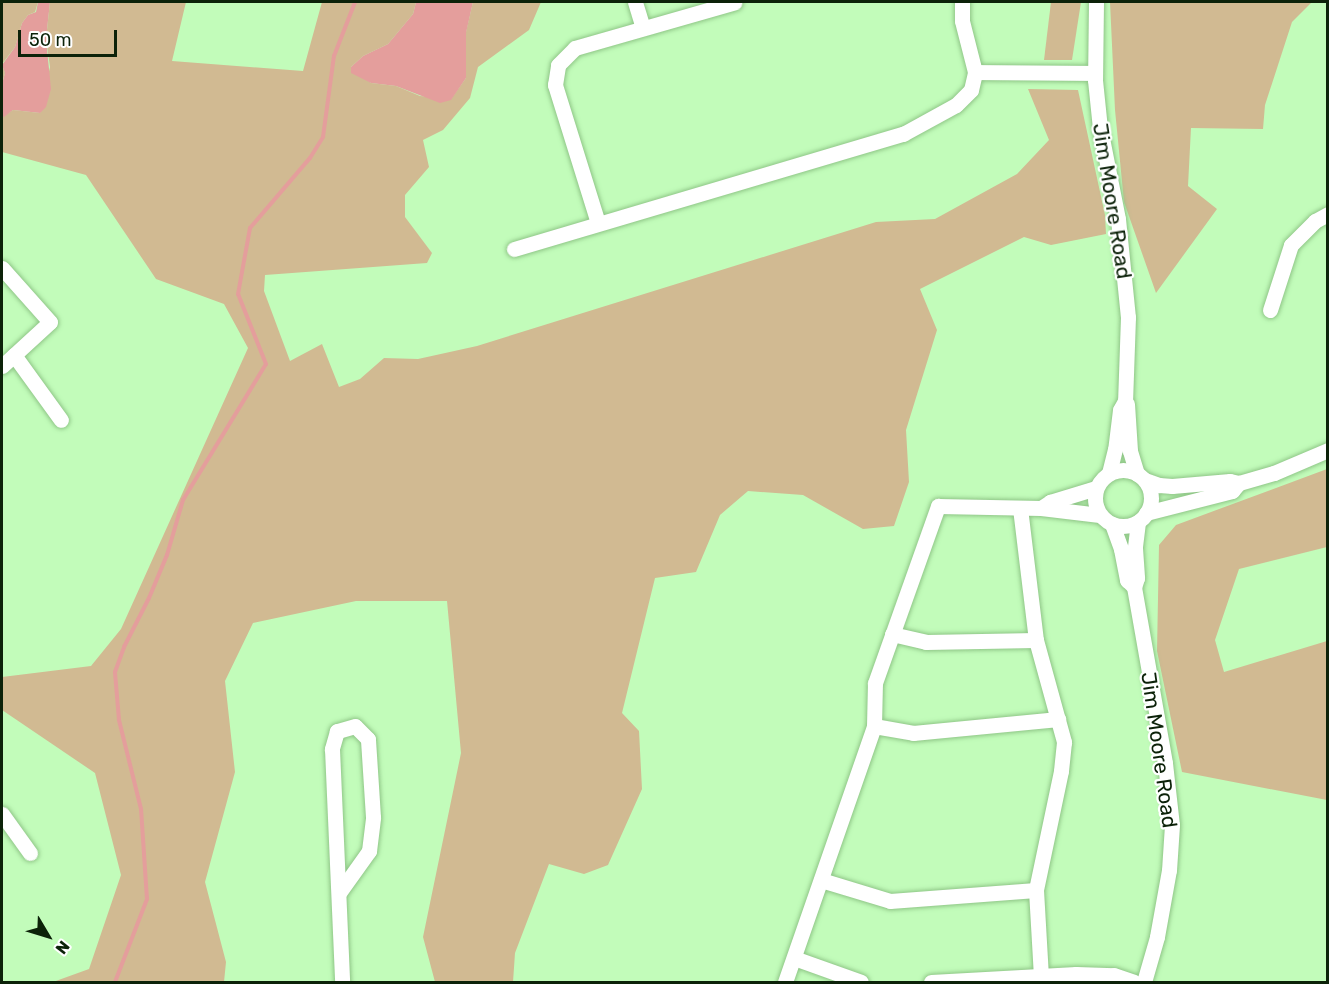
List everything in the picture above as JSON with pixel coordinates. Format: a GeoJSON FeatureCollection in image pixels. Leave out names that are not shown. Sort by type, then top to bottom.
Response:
{"type":"FeatureCollection","features":[{"type":"Feature","properties":{"kind":"street"},"geometry":{"type":"LineString","coordinates":[[635,2],[643,28]]}},
{"type":"Feature","properties":{"kind":"street"},"geometry":{"type":"LineString","coordinates":[[598,223],[555,85],[558,65],[575,48],[735,2]]}},
{"type":"Feature","properties":{"kind":"street"},"geometry":{"type":"LineString","coordinates":[[513,249],[903,134],[956,105],[971,90],[975,72],[962,21],[962,2]]}},
{"type":"Feature","properties":{"kind":"street","name":"Jim Moore Road"},"geometry":{"type":"LineString","coordinates":[[1096,2],[1094,73],[1100,128],[1115,203],[1126,278],[1128,328],[1125,401],[1120,410],[1115,450],[1109,473]]}},
{"type":"Feature","properties":{"kind":"street"},"geometry":{"type":"LineString","coordinates":[[975,72],[1094,73]]}},
{"type":"Feature","properties":{"kind":"street"},"geometry":{"type":"LineString","coordinates":[[1270,310],[1291,245],[1315,221],[1328,214]]}},
{"type":"Feature","properties":{"kind":"street"},"geometry":{"type":"LineString","coordinates":[[2,268],[50,322],[2,366]]}},
{"type":"Feature","properties":{"kind":"street"},"geometry":{"type":"LineString","coordinates":[[14,355],[61,420]]}},
{"type":"Feature","properties":{"kind":"street","name":"Jim Moore Road"},"geometry":{"type":"LineString","coordinates":[[1125,401],[1129,409],[1130,451],[1141,477]]}},
{"type":"Feature","properties":{"kind":"street"},"geometry":{"type":"LineString","coordinates":[[1041,508],[1050,502],[1096,488],[1109,473],[1123,470],[1159,485],[1230,481],[1239,483],[1274,473],[1328,450]]}},
{"type":"Feature","properties":{"kind":"street"},"geometry":{"type":"LineString","coordinates":[[1141,477],[1151,497],[1142,518]]}},
{"type":"Feature","properties":{"kind":"street"},"geometry":{"type":"LineString","coordinates":[[785,982],[874,726],[875,682],[938,506],[1041,508],[1129,525],[1142,518],[1232,491],[1239,483]]}},
{"type":"Feature","properties":{"kind":"street"},"geometry":{"type":"LineString","coordinates":[[1096,488],[1095,498],[1106,520]]}},
{"type":"Feature","properties":{"kind":"street"},"geometry":{"type":"LineString","coordinates":[[1020,508],[1036,640],[1064,742],[1061,771],[1036,890],[1041,976]]}},
{"type":"Feature","properties":{"kind":"street","name":"Jim Moore Road"},"geometry":{"type":"LineString","coordinates":[[1142,518],[1135,548],[1137,578],[1134,587],[1165,763],[1172,825],[1168,879],[1157,937],[1144,982]]}},
{"type":"Feature","properties":{"kind":"street","name":"Jim Moore Road"},"geometry":{"type":"LineString","coordinates":[[1106,520],[1127,580],[1134,587]]}},
{"type":"Feature","properties":{"kind":"street"},"geometry":{"type":"LineString","coordinates":[[892,634],[926,642],[1036,640]]}},
{"type":"Feature","properties":{"kind":"street"},"geometry":{"type":"LineString","coordinates":[[874,726],[913,733],[1058,719]]}},
{"type":"Feature","properties":{"kind":"street"},"geometry":{"type":"LineString","coordinates":[[339,893],[369,851],[373,817],[368,739],[356,726],[338,731],[332,748],[342,982]]}},
{"type":"Feature","properties":{"kind":"street"},"geometry":{"type":"LineString","coordinates":[[2,814],[30,853]]}},
{"type":"Feature","properties":{"kind":"street"},"geometry":{"type":"LineString","coordinates":[[821,879],[890,901],[1036,890]]}},
{"type":"Feature","properties":{"kind":"street"},"geometry":{"type":"LineString","coordinates":[[794,958],[861,982]]}},
{"type":"Feature","properties":{"kind":"street"},"geometry":{"type":"LineString","coordinates":[[931,982],[1114,975],[1134,982]]}},
{"type":"Feature","properties":{"kind":"shaded area"},"geometry":{"type":"Polygon","coordinates":[[[2,2],[38,2],[35,12],[28,15],[22,23],[15,47],[2,64],[2,2]]]}},
{"type":"Feature","properties":{"kind":"shaded area"},"geometry":{"type":"Polygon","coordinates":[[[38,2],[50,2],[46,39],[51,89],[46,107],[40,113],[13,110],[4,117],[2,115],[2,84],[5,73],[2,65],[15,47],[22,23],[28,15],[36,12],[38,2]]]}},
{"type":"Feature","properties":{"kind":"shaded area"},"geometry":{"type":"Polygon","coordinates":[[[50,2],[186,2],[172,61],[303,71],[322,2],[416,2],[413,14],[388,44],[363,56],[351,67],[371,83],[396,86],[420,96],[451,99],[466,78],[466,32],[473,2],[541,2],[529,30],[478,67],[470,98],[443,130],[423,140],[429,167],[405,195],[405,217],[432,253],[427,263],[265,275],[264,291],[290,361],[322,344],[339,387],[360,379],[384,358],[418,359],[477,346],[876,222],[935,219],[1017,174],[1049,140],[1028,89],[1078,90],[1105,215],[1106,234],[1051,245],[1024,237],[920,289],[937,330],[906,430],[909,482],[894,526],[863,529],[803,495],[748,491],[720,515],[696,572],[655,578],[622,713],[639,731],[642,789],[608,865],[584,874],[549,864],[515,953],[513,982],[435,982],[423,937],[461,753],[447,601],[356,601],[253,623],[225,681],[235,772],[205,882],[226,962],[224,982],[53,982],[89,969],[121,875],[95,773],[2,710],[2,677],[91,666],[121,629],[248,348],[224,304],[156,279],[86,175],[2,152],[2,115],[13,110],[40,113],[50,67],[46,39],[50,2]]]}},
{"type":"Feature","properties":{"kind":"shaded area"},"geometry":{"type":"Polygon","coordinates":[[[416,2],[473,2],[466,33],[466,78],[451,100],[440,103],[396,86],[371,83],[351,73],[351,67],[363,56],[388,44],[413,14],[416,2]]]}},
{"type":"Feature","properties":{"kind":"shaded area"},"geometry":{"type":"Polygon","coordinates":[[[1051,2],[1081,2],[1072,60],[1044,60],[1051,2]]]}},
{"type":"Feature","properties":{"kind":"shaded area"},"geometry":{"type":"Polygon","coordinates":[[[1110,2],[1312,2],[1292,22],[1265,105],[1263,129],[1191,128],[1188,186],[1217,209],[1156,293],[1124,202],[1115,110],[1110,2]]]}},
{"type":"Feature","properties":{"kind":"shaded area"},"geometry":{"type":"Polygon","coordinates":[[[2,64],[5,73],[2,84],[2,64]]]}},
{"type":"Feature","properties":{"kind":"shaded area"},"geometry":{"type":"Polygon","coordinates":[[[1327,469],[1327,547],[1239,569],[1215,640],[1224,672],[1327,641],[1327,800],[1182,772],[1157,651],[1159,545],[1176,525],[1327,469]]]}},
{"type":"Feature","properties":{"kind":"waterway"},"geometry":{"type":"LineString","coordinates":[[115,982],[147,899],[141,809],[119,720],[115,672],[124,647],[149,598],[167,555],[183,500],[266,364],[238,294],[250,228],[310,158],[323,137],[334,56],[355,2]]}}]}
